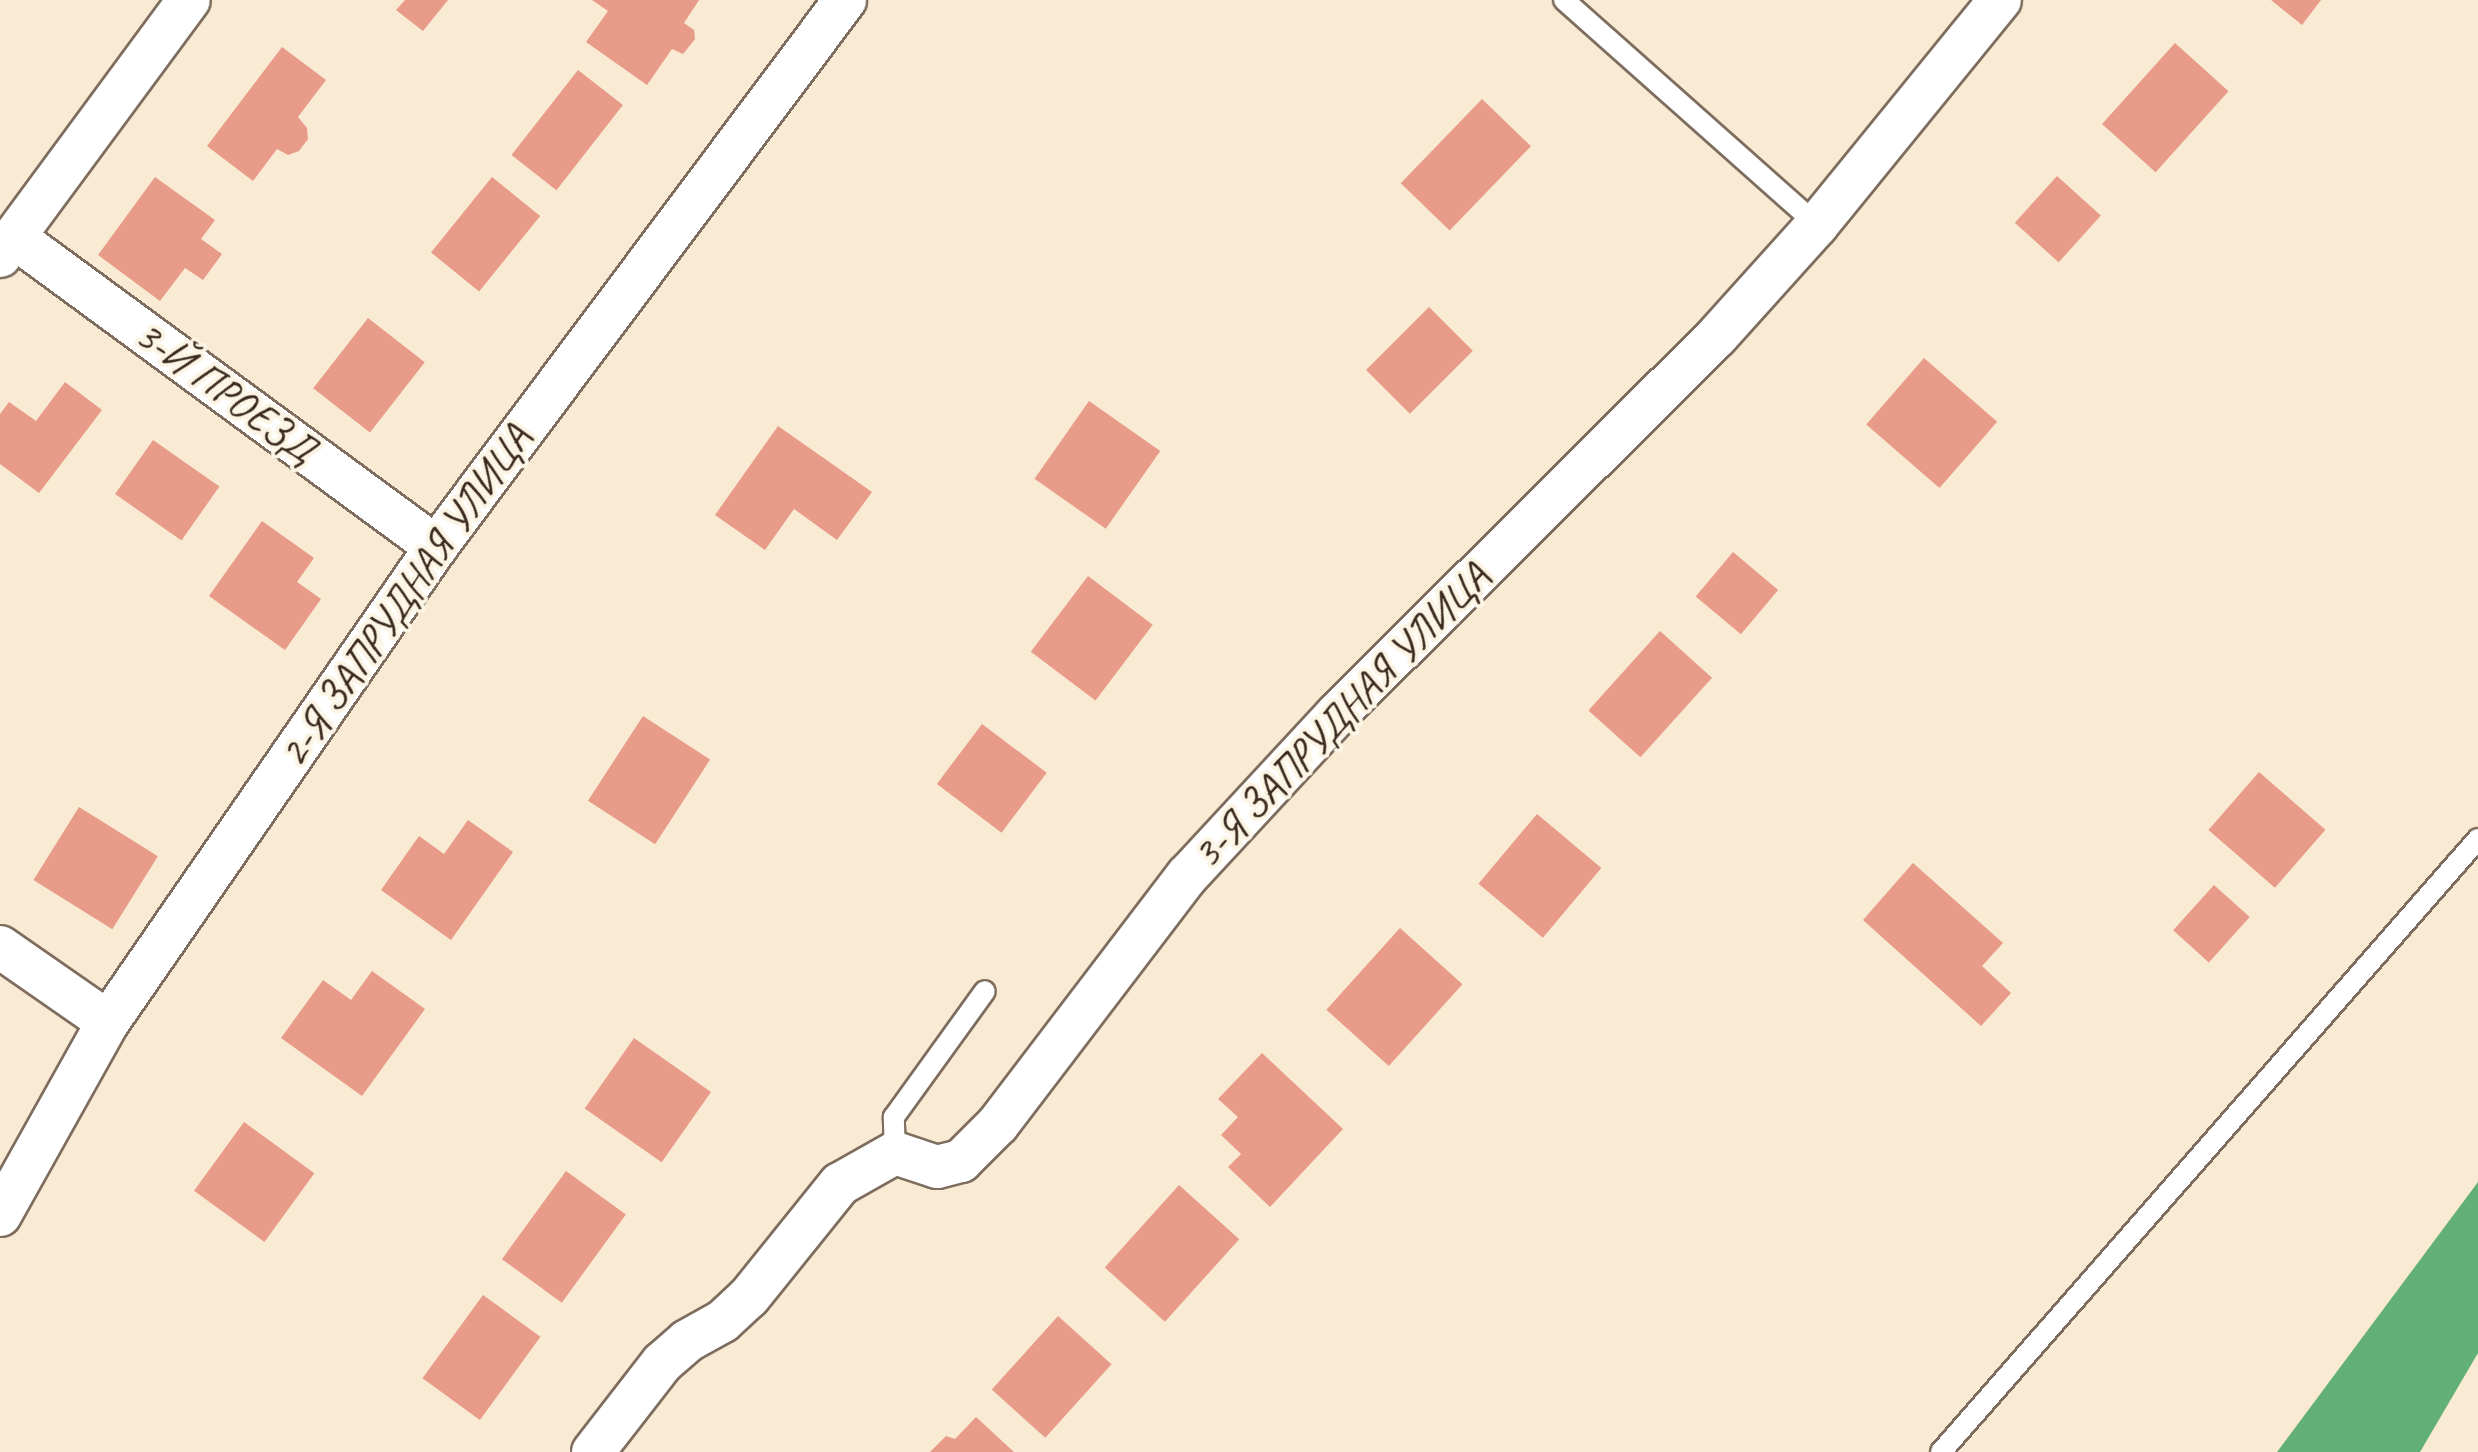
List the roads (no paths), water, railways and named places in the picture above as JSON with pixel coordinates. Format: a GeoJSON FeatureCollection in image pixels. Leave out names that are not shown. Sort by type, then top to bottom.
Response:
{"type":"FeatureCollection","features":[{"type":"Feature","properties":{"kind":"street"},"geometry":{"type":"LineString","coordinates":[[7,247],[188,0]]}},
{"type":"Feature","properties":{"kind":"street","name":"2-Я ЗАПРУДНАЯ УЛИЦА"},"geometry":{"type":"LineString","coordinates":[[0,1215],[108,1022],[436,546],[845,0]]}},
{"type":"Feature","properties":{"kind":"street","name":"3-Я ЗАПРУДНАЯ УЛИЦА"},"geometry":{"type":"LineString","coordinates":[[895,1153],[936,1167],[961,1161],[998,1124],[1188,875],[1338,714],[1717,336],[1816,224],[2000,0]]}},
{"type":"Feature","properties":{"kind":"street","name":"3-Й ПРОЕЗД"},"geometry":{"type":"LineString","coordinates":[[7,247],[436,546]]}},
{"type":"Feature","properties":{"kind":"street"},"geometry":{"type":"LineString","coordinates":[[0,947],[108,1022]]}},
{"type":"Feature","properties":{"kind":"street"},"geometry":{"type":"LineString","coordinates":[[593,1452],[662,1363],[686,1341],[723,1322],[749,1297],[840,1184],[895,1153]]}},
{"type":"Feature","properties":{"kind":"lane"},"geometry":{"type":"LineString","coordinates":[[1564,0],[1816,224]]}},
{"type":"Feature","properties":{"kind":"lane"},"geometry":{"type":"LineString","coordinates":[[1941,1452],[2478,839]]}},
{"type":"Feature","properties":{"kind":"lane"},"geometry":{"type":"LineString","coordinates":[[895,1153],[894,1117],[985,991]]}}]}
